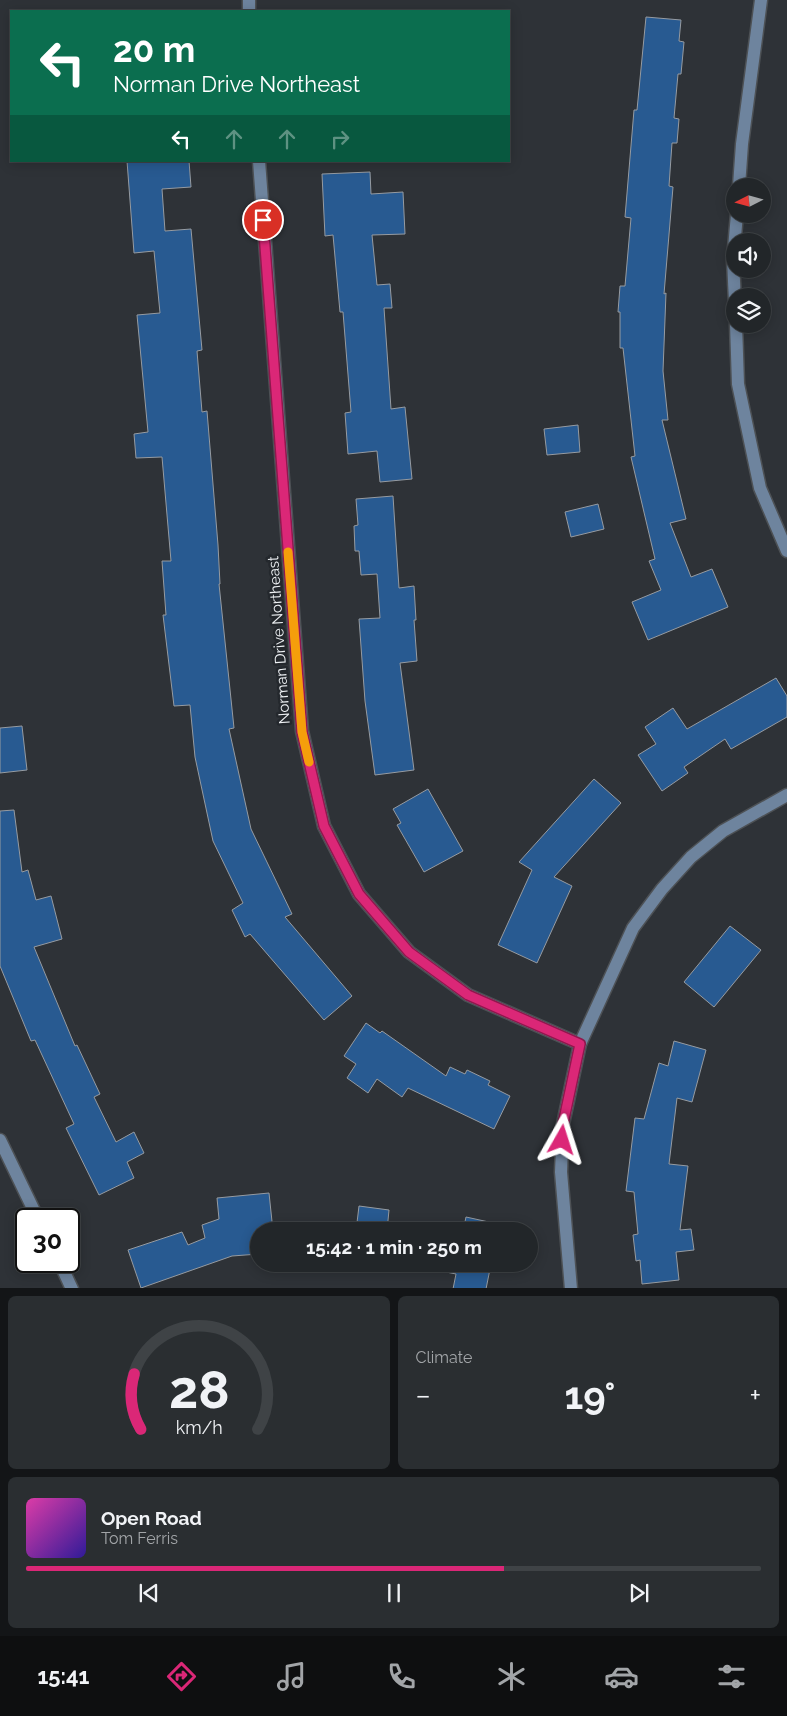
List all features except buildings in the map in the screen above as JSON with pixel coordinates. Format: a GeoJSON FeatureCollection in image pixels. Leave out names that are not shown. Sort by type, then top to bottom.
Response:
{"type":"FeatureCollection","features":[{"type":"Feature","properties":{"kind":"street"},"geometry":{"type":"LineString","coordinates":[[740,178],[742,144],[761,0]]}},
{"type":"Feature","properties":{"kind":"street","name":"Norman Drive Northeast"},"geometry":{"type":"LineString","coordinates":[[259,162],[302,732],[324,826],[359,894],[409,952],[468,995],[580,1044]]}},
{"type":"Feature","properties":{"kind":"street"},"geometry":{"type":"LineString","coordinates":[[734,288],[733,260],[736,223]]}},
{"type":"Feature","properties":{"kind":"street"},"geometry":{"type":"LineString","coordinates":[[736,333],[738,384],[760,488],[787,551]]}},
{"type":"Feature","properties":{"kind":"street"},"geometry":{"type":"LineString","coordinates":[[571,1288],[561,1172],[563,1124],[580,1044],[633,928],[662,888],[691,858],[723,830],[787,795]]}},
{"type":"Feature","properties":{"kind":"street"},"geometry":{"type":"LineString","coordinates":[[0,1140],[33,1208]]}},
{"type":"Feature","properties":{"kind":"street"},"geometry":{"type":"LineString","coordinates":[[65,1273],[72,1288]]}},
{"type":"Feature","properties":{"kind":"slow traffic"},"geometry":{"type":"LineString","coordinates":[[288,552],[302,732],[309,762]]}},
{"type":"Feature","properties":{"kind":"route"},"geometry":{"type":"LineString","coordinates":[[263,220],[302,732],[324,826],[359,894],[409,952],[468,995],[580,1044],[563,1124],[562,1140]]}}]}
